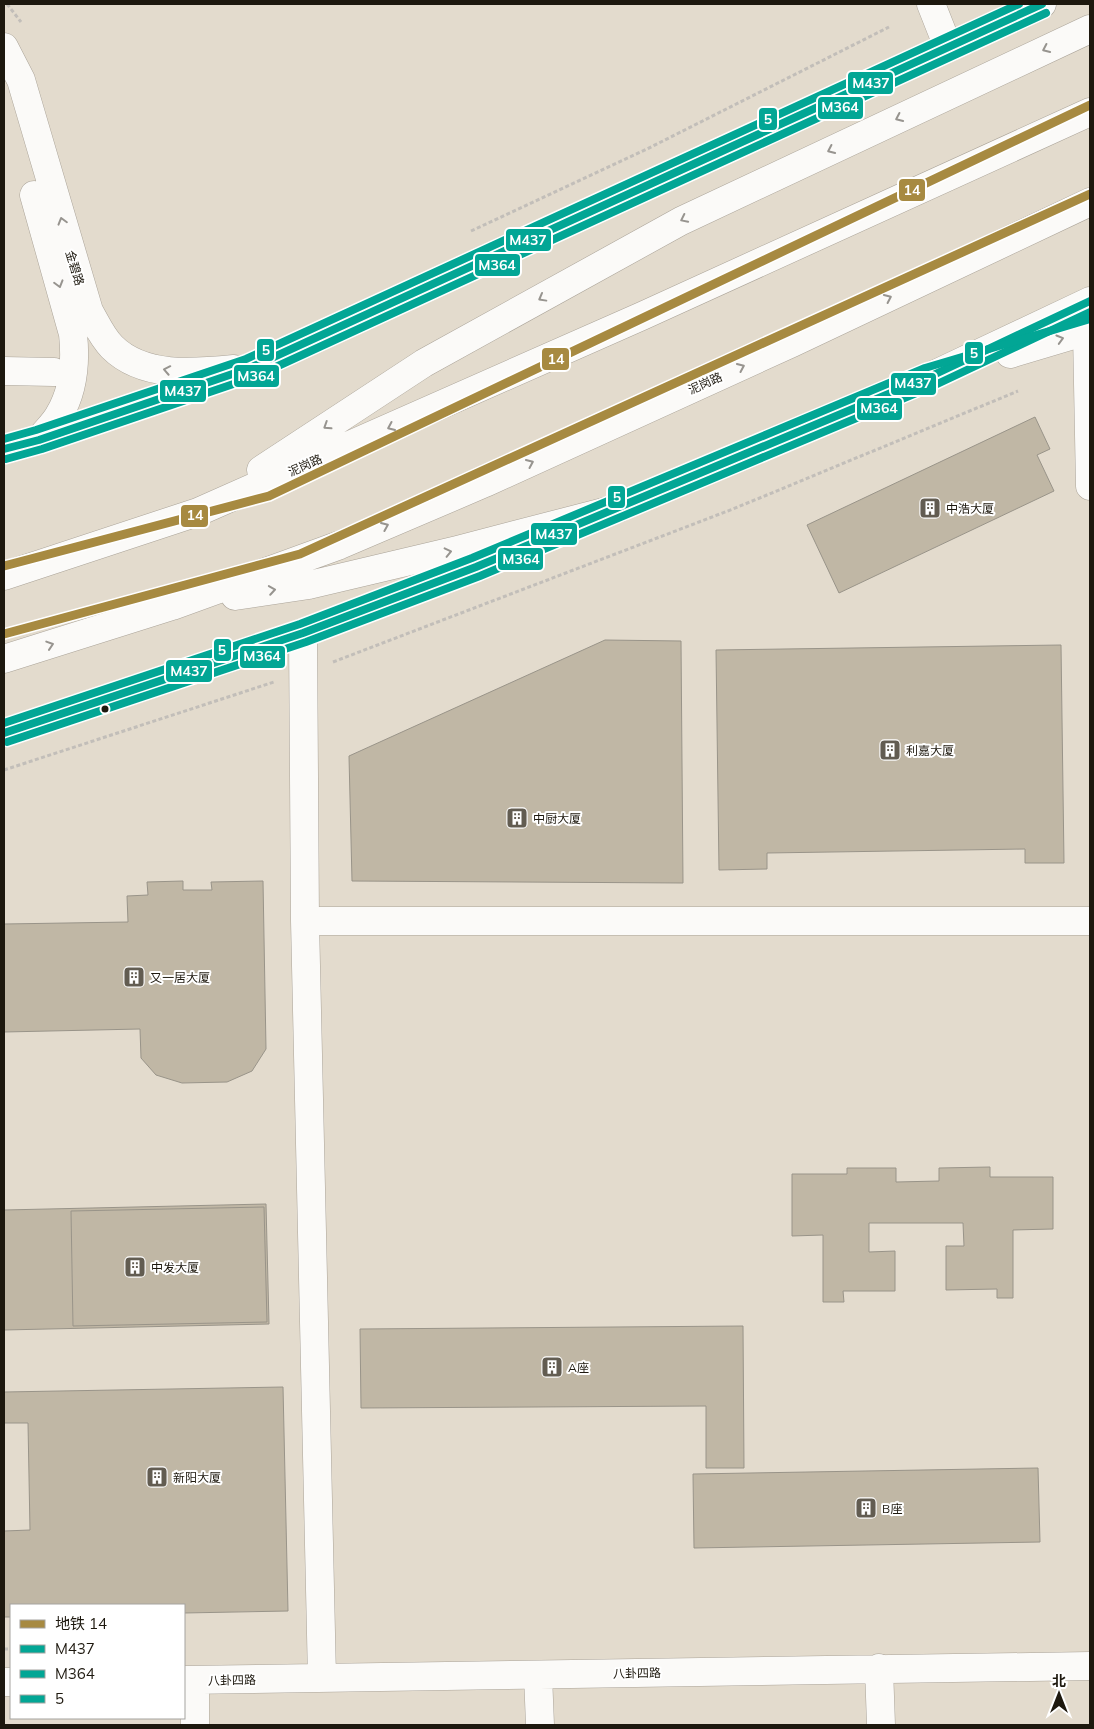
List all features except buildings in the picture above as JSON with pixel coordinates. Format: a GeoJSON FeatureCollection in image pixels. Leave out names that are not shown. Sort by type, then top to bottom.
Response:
{"type":"FeatureCollection","features":[{"type":"Feature","properties":{"kind":"main road"},"geometry":{"type":"LineString","coordinates":[[931,4],[948,46]]}},
{"type":"Feature","properties":{"kind":"main road"},"geometry":{"type":"LineString","coordinates":[[985,30],[1006,4]]}},
{"type":"Feature","properties":{"kind":"main road"},"geometry":{"type":"LineString","coordinates":[[985,30],[1018,4]]}},
{"type":"Feature","properties":{"kind":"main road"},"geometry":{"type":"LineString","coordinates":[[4,449],[39,440],[250,368],[1042,4]]}},
{"type":"Feature","properties":{"kind":"main road"},"geometry":{"type":"LineString","coordinates":[[198,512],[433,358],[681,220],[1090,29]]}},
{"type":"Feature","properties":{"kind":"main road","name":"金碧路"},"geometry":{"type":"LineString","coordinates":[[4,48],[21,80],[86,302],[102,335],[112,347],[125,357],[145,365],[172,372],[202,372],[250,368]]}},
{"type":"Feature","properties":{"kind":"main road","name":"金碧路"},"geometry":{"type":"LineString","coordinates":[[4,85],[73,334],[75,355],[70,394],[58,416],[39,440]]}},
{"type":"Feature","properties":{"kind":"main road","name":"泥岗路"},"geometry":{"type":"LineString","coordinates":[[4,576],[198,512],[642,316],[1090,112]]}},
{"type":"Feature","properties":{"kind":"main road","name":"泥岗路"},"geometry":{"type":"LineString","coordinates":[[4,659],[172,606],[340,545],[485,483],[792,343],[1090,202]]}},
{"type":"Feature","properties":{"kind":"main road"},"geometry":{"type":"LineString","coordinates":[[4,733],[303,633],[476,568],[929,377],[1090,301]]}},
{"type":"Feature","properties":{"kind":"main road"},"geometry":{"type":"LineString","coordinates":[[929,377],[1089,331],[1090,486]]}},
{"type":"Feature","properties":{"kind":"main road"},"geometry":{"type":"LineString","coordinates":[[4,371],[54,372]]}},
{"type":"Feature","properties":{"kind":"main road"},"geometry":{"type":"LineString","coordinates":[[172,606],[309,585],[457,550],[619,508]]}},
{"type":"Feature","properties":{"kind":"main road"},"geometry":{"type":"LineString","coordinates":[[303,633],[305,921],[322,1678]]}},
{"type":"Feature","properties":{"kind":"main road"},"geometry":{"type":"LineString","coordinates":[[305,921],[1090,922]]}},
{"type":"Feature","properties":{"kind":"main road","name":"八卦四路"},"geometry":{"type":"LineString","coordinates":[[189,1680],[1090,1666]]}},
{"type":"Feature","properties":{"kind":"main road"},"geometry":{"type":"LineString","coordinates":[[879,1668],[881,1725]]}},
{"type":"Feature","properties":{"kind":"main road"},"geometry":{"type":"LineString","coordinates":[[538,1675],[540,1725]]}},
{"type":"Feature","properties":{"kind":"main road"},"geometry":{"type":"LineString","coordinates":[[189,1680],[195,1725]]}},
{"type":"Feature","properties":{"kind":"path"},"geometry":{"type":"LineString","coordinates":[[464,235],[647,149],[889,27]]}},
{"type":"Feature","properties":{"kind":"path"},"geometry":{"type":"LineString","coordinates":[[332,662],[733,509],[1018,392]]}},
{"type":"Feature","properties":{"kind":"path"},"geometry":{"type":"LineString","coordinates":[[4,770],[276,681]]}},
{"type":"Feature","properties":{"kind":"metro line","name":"14"},"geometry":{"type":"LineString","coordinates":[[4,566],[269,496],[1090,105]]}},
{"type":"Feature","properties":{"kind":"metro line","name":"14"},"geometry":{"type":"LineString","coordinates":[[4,634],[300,554],[1090,194]]}},
{"type":"Feature","properties":{"kind":"transit line","name":"5"},"geometry":{"type":"LineString","coordinates":[[4,439],[246,359],[1019,4]]}},
{"type":"Feature","properties":{"kind":"transit line","name":"M437"},"geometry":{"type":"LineString","coordinates":[[4,449],[39,440],[250,368],[1042,4]]}},
{"type":"Feature","properties":{"kind":"transit line","name":"M364"},"geometry":{"type":"LineString","coordinates":[[6,459],[42,449],[254,377],[1046,13]]}},
{"type":"Feature","properties":{"kind":"transit line","name":"M437"},"geometry":{"type":"LineString","coordinates":[[4,733],[303,633],[476,567],[929,377],[1090,301]]}},
{"type":"Feature","properties":{"kind":"transit line","name":"M364"},"geometry":{"type":"LineString","coordinates":[[7,742],[306,642],[480,576],[933,386],[1090,312]]}},
{"type":"Feature","properties":{"kind":"transit line","name":"5"},"geometry":{"type":"LineString","coordinates":[[4,723],[300,624],[472,558],[925,368],[1087,320]]}},
{"type":"Feature","properties":{"kind":"place","name":"中浩大厦"},"geometry":{"type":"Point","coordinates":[930,508]}},
{"type":"Feature","properties":{"kind":"place","name":"利嘉大厦"},"geometry":{"type":"Point","coordinates":[890,750]}},
{"type":"Feature","properties":{"kind":"place","name":"中厨大厦"},"geometry":{"type":"Point","coordinates":[517,818]}},
{"type":"Feature","properties":{"kind":"place","name":"又一居大厦"},"geometry":{"type":"Point","coordinates":[134,977]}},
{"type":"Feature","properties":{"kind":"place","name":"中发大厦"},"geometry":{"type":"Point","coordinates":[135,1267]}},
{"type":"Feature","properties":{"kind":"place","name":"A座"},"geometry":{"type":"Point","coordinates":[552,1367]}},
{"type":"Feature","properties":{"kind":"place","name":"新阳大厦"},"geometry":{"type":"Point","coordinates":[157,1477]}},
{"type":"Feature","properties":{"kind":"place","name":"B座"},"geometry":{"type":"Point","coordinates":[866,1508]}}]}
